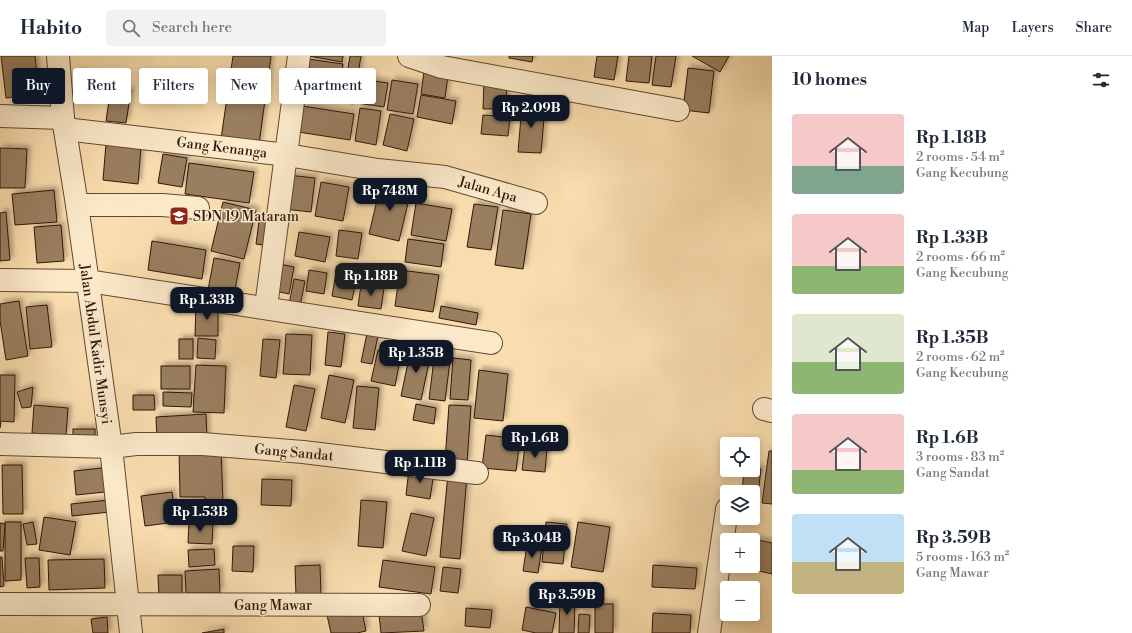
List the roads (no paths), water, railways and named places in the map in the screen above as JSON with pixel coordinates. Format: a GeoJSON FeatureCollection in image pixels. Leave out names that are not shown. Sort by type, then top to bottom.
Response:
{"type":"FeatureCollection","features":[{"type":"Feature","properties":{"kind":"street","name":"Jalan Abdul Kadir Munsyi"},"geometry":{"type":"LineString","coordinates":[[58,56],[64,123],[77,204],[111,447],[131,633]]}},
{"type":"Feature","properties":{"kind":"street"},"geometry":{"type":"LineString","coordinates":[[266,307],[299,56]]}},
{"type":"Feature","properties":{"kind":"street"},"geometry":{"type":"LineString","coordinates":[[409,56],[442,67],[678,110]]}},
{"type":"Feature","properties":{"kind":"street","name":"Gang Kenanga"},"geometry":{"type":"LineString","coordinates":[[0,116],[64,123],[287,155],[378,170]]}},
{"type":"Feature","properties":{"kind":"street","name":"Jalan Apa"},"geometry":{"type":"LineString","coordinates":[[378,170],[445,177],[531,201]]}},
{"type":"Feature","properties":{"kind":"street"},"geometry":{"type":"LineString","coordinates":[[77,204],[162,205],[198,208]]}},
{"type":"Feature","properties":{"kind":"street"},"geometry":{"type":"LineString","coordinates":[[0,280],[88,281],[266,307],[491,343]]}},
{"type":"Feature","properties":{"kind":"street","name":"Gang Sandat"},"geometry":{"type":"LineString","coordinates":[[0,444],[111,447],[136,444],[218,445],[303,452],[477,473]]}},
{"type":"Feature","properties":{"kind":"street"},"geometry":{"type":"LineString","coordinates":[[709,633],[725,525]]}},
{"type":"Feature","properties":{"kind":"street","name":"Gang Mawar"},"geometry":{"type":"LineString","coordinates":[[0,604],[419,605]]}},
{"type":"Feature","properties":{"kind":"place","name":"SDN 19 Mataram"},"geometry":{"type":"Point","coordinates":[179,216]}}]}
